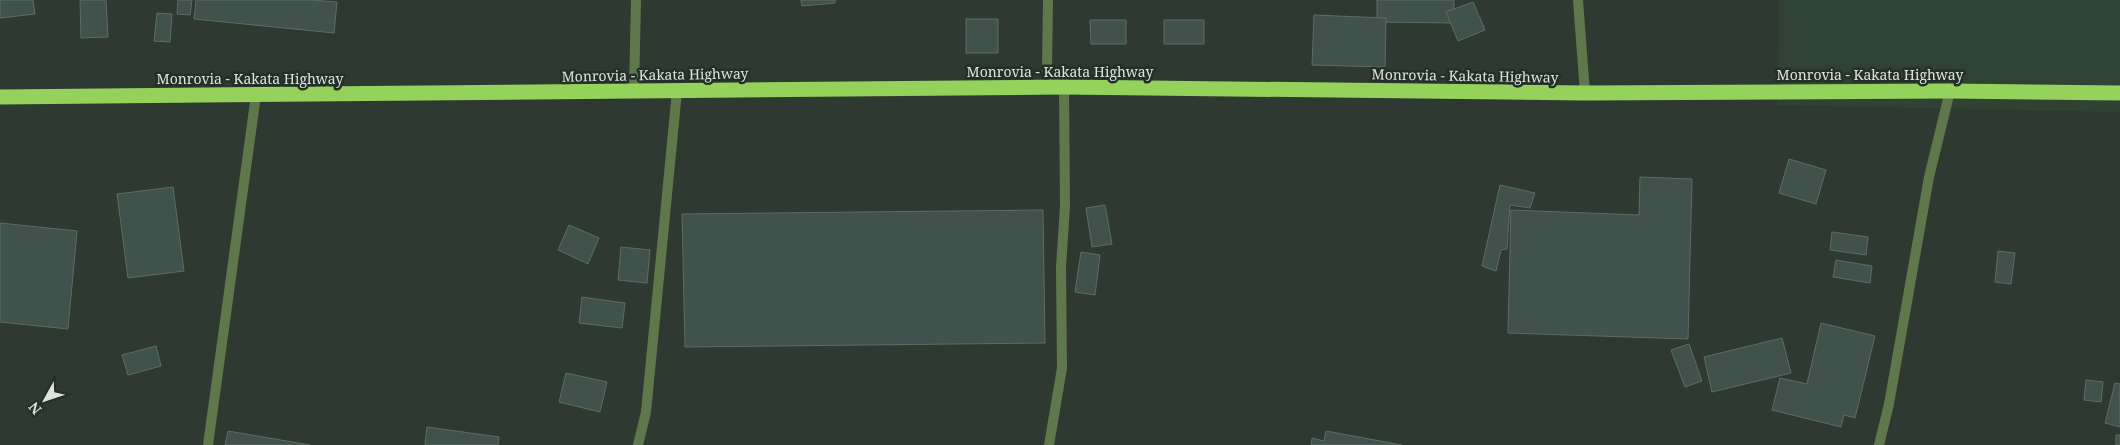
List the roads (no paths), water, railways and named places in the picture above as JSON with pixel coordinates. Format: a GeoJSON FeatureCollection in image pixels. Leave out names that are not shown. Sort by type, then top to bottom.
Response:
{"type":"FeatureCollection","features":[{"type":"Feature","properties":{"kind":"highway","name":"Monrovia - Kakata Highway"},"geometry":{"type":"LineString","coordinates":[[0,97],[1064,87],[1585,93],[1950,91],[2120,93]]}},
{"type":"Feature","properties":{"kind":"street"},"geometry":{"type":"LineString","coordinates":[[634,92],[636,0]]}},
{"type":"Feature","properties":{"kind":"street"},"geometry":{"type":"LineString","coordinates":[[1048,0],[1047,69],[1064,87],[1065,206],[1061,267],[1062,368],[1049,445]]}},
{"type":"Feature","properties":{"kind":"street"},"geometry":{"type":"LineString","coordinates":[[1578,0],[1585,93]]}},
{"type":"Feature","properties":{"kind":"street"},"geometry":{"type":"LineString","coordinates":[[638,445],[646,412],[677,91]]}},
{"type":"Feature","properties":{"kind":"street"},"geometry":{"type":"LineString","coordinates":[[1879,445],[1889,404],[1929,176],[1950,91]]}},
{"type":"Feature","properties":{"kind":"street"},"geometry":{"type":"LineString","coordinates":[[208,445],[256,95]]}}]}
